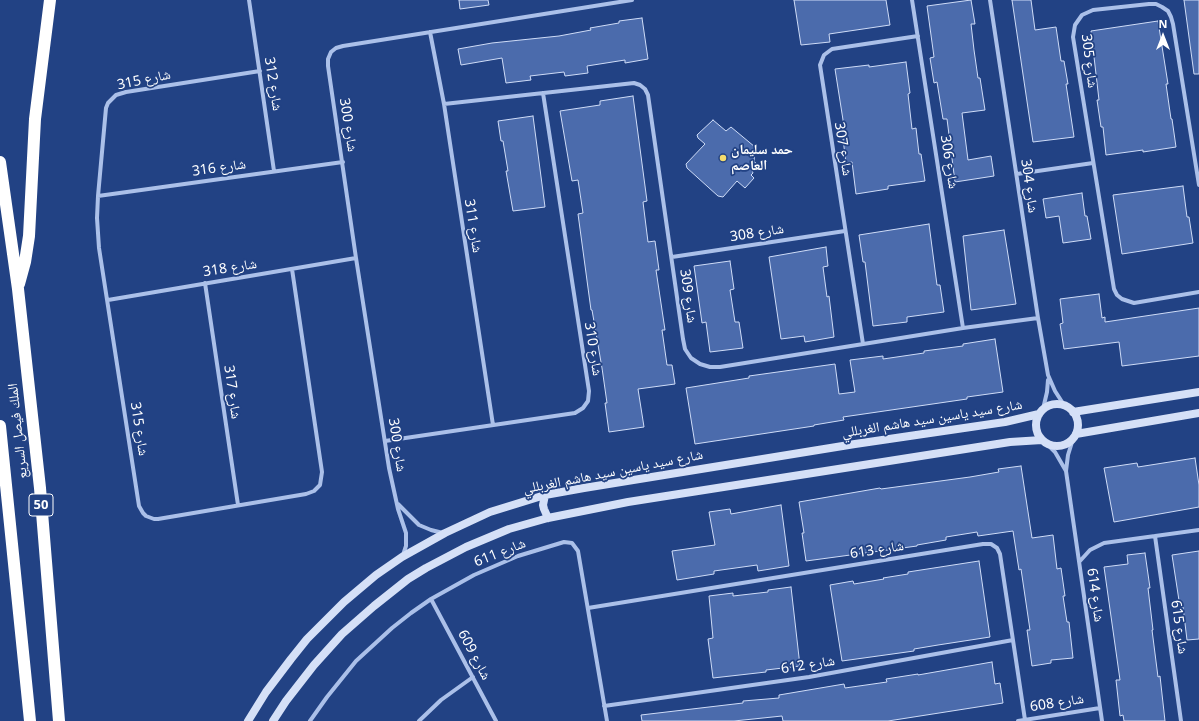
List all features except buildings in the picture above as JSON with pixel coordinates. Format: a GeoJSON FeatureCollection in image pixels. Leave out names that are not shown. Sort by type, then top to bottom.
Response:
{"type":"FeatureCollection","features":[{"type":"Feature","properties":{"kind":"highway"},"geometry":{"type":"LineString","coordinates":[[18,289],[30,236],[35,118],[50,0]]}},
{"type":"Feature","properties":{"kind":"highway","name":"الملك فيصل السريع"},"geometry":{"type":"LineString","coordinates":[[0,162],[18,289],[40,488],[60,721]]}},
{"type":"Feature","properties":{"kind":"highway","name":"الملك فيصل السريع"},"geometry":{"type":"LineString","coordinates":[[0,426],[30,721]]}},
{"type":"Feature","properties":{"kind":"street","name":"شارع 312"},"geometry":{"type":"LineString","coordinates":[[249,0],[274,171]]}},
{"type":"Feature","properties":{"kind":"street","name":"شارع 300"},"geometry":{"type":"LineString","coordinates":[[402,557],[406,546],[406,533],[392,480],[385,441],[356,258],[328,59],[331,52],[336,48],[343,46],[631,0]]}},
{"type":"Feature","properties":{"kind":"street","name":"شارع 306"},"geometry":{"type":"LineString","coordinates":[[912,0],[963,328]]}},
{"type":"Feature","properties":{"kind":"street","name":"شارع 304"},"geometry":{"type":"LineString","coordinates":[[990,0],[1048,375],[1047,392],[1041,411]]}},
{"type":"Feature","properties":{"kind":"street","name":"شارع 305"},"geometry":{"type":"LineString","coordinates":[[1199,185],[1171,17],[1162,7],[1156,4],[1093,10],[1082,15],[1075,25],[1073,37],[1112,283],[1117,295],[1127,302],[1134,302],[1199,292]]}},
{"type":"Feature","properties":{"kind":"street","name":"شارع 311"},"geometry":{"type":"LineString","coordinates":[[430,32],[444,104],[493,425]]}},
{"type":"Feature","properties":{"kind":"street","name":"شارع 307"},"geometry":{"type":"LineString","coordinates":[[863,344],[819,70],[821,60],[828,51],[838,47],[918,36]]}},
{"type":"Feature","properties":{"kind":"street","name":"شارع 315"},"geometry":{"type":"LineString","coordinates":[[260,71],[126,92],[111,99],[106,108],[98,196],[97,218],[99,248],[139,506],[142,513],[150,518],[158,519],[310,493],[318,488],[322,481],[322,472],[292,269]]}},
{"type":"Feature","properties":{"kind":"street","name":"شارع 309"},"geometry":{"type":"LineString","coordinates":[[444,104],[634,83],[645,89],[648,95],[666,228],[672,257],[685,350],[691,358],[700,364],[710,367],[720,367],[963,328],[1038,318]]}},
{"type":"Feature","properties":{"kind":"street","name":"شارع 310"},"geometry":{"type":"LineString","coordinates":[[385,441],[575,413],[583,408],[588,401],[589,396],[543,93]]}},
{"type":"Feature","properties":{"kind":"street","name":"شارع 316"},"geometry":{"type":"LineString","coordinates":[[98,196],[342,162]]}},
{"type":"Feature","properties":{"kind":"street"},"geometry":{"type":"LineString","coordinates":[[1017,174],[1093,163]]}},
{"type":"Feature","properties":{"kind":"street","name":"شارع 308"},"geometry":{"type":"LineString","coordinates":[[672,257],[845,230]]}},
{"type":"Feature","properties":{"kind":"street","name":"شارع 318"},"geometry":{"type":"LineString","coordinates":[[108,300],[356,258]]}},
{"type":"Feature","properties":{"kind":"street","name":"شارع 317"},"geometry":{"type":"LineString","coordinates":[[205,283],[238,505]]}},
{"type":"Feature","properties":{"kind":"street","name":"شارع 304"},"geometry":{"type":"LineString","coordinates":[[1048,375],[1055,391],[1064,405]]}},
{"type":"Feature","properties":{"kind":"street"},"geometry":{"type":"LineString","coordinates":[[1073,412],[1199,392]]}},
{"type":"Feature","properties":{"kind":"street"},"geometry":{"type":"LineString","coordinates":[[273,721],[301,681],[327,649],[357,620],[390,592],[426,568],[466,547],[509,529],[548,518],[652,498],[1010,442],[1045,442],[1061,446],[1067,444],[1074,437],[1078,422],[1073,412],[1064,405],[1053,404],[1041,411],[1036,420],[1038,434],[1045,442]]}},
{"type":"Feature","properties":{"kind":"street","name":"شارع سيد ياسين سيد هاشم الغربللي"},"geometry":{"type":"LineString","coordinates":[[248,721],[274,680],[307,639],[350,597],[402,557],[445,533],[490,512],[545,495],[624,480],[1004,422],[1041,411]]}},
{"type":"Feature","properties":{"kind":"street"},"geometry":{"type":"LineString","coordinates":[[1074,437],[1199,413]]}},
{"type":"Feature","properties":{"kind":"street","name":"شارع 614"},"geometry":{"type":"LineString","coordinates":[[1074,437],[1068,455],[1066,471],[1102,721]]}},
{"type":"Feature","properties":{"kind":"street","name":"شارع 614"},"geometry":{"type":"LineString","coordinates":[[1045,442],[1055,452],[1066,471]]}},
{"type":"Feature","properties":{"kind":"street"},"geometry":{"type":"LineString","coordinates":[[545,495],[543,500],[544,509],[548,518]]}},
{"type":"Feature","properties":{"kind":"street"},"geometry":{"type":"LineString","coordinates":[[398,504],[419,525],[431,530],[445,533]]}},
{"type":"Feature","properties":{"kind":"street"},"geometry":{"type":"LineString","coordinates":[[1080,562],[1086,553],[1099,545],[1199,530]]}},
{"type":"Feature","properties":{"kind":"street","name":"شارع 615"},"geometry":{"type":"LineString","coordinates":[[1155,536],[1182,721]]}},
{"type":"Feature","properties":{"kind":"street","name":"شارع 611"},"geometry":{"type":"LineString","coordinates":[[310,721],[327,696],[356,662],[392,628],[431,599],[497,564],[539,549],[568,542],[574,545],[578,552],[607,721]]}},
{"type":"Feature","properties":{"kind":"street","name":"شارع 613"},"geometry":{"type":"LineString","coordinates":[[588,608],[987,544],[994,545],[1000,554],[1025,720]]}},
{"type":"Feature","properties":{"kind":"street","name":"شارع 609"},"geometry":{"type":"LineString","coordinates":[[431,599],[496,721]]}},
{"type":"Feature","properties":{"kind":"street","name":"شارع 612"},"geometry":{"type":"LineString","coordinates":[[604,706],[817,675],[1013,640]]}},
{"type":"Feature","properties":{"kind":"street"},"geometry":{"type":"LineString","coordinates":[[419,721],[442,700],[473,677]]}},
{"type":"Feature","properties":{"kind":"street","name":"شارع 608"},"geometry":{"type":"LineString","coordinates":[[1018,721],[1100,708]]}},
{"type":"Feature","properties":{"kind":"place","name":"حمد سليمان العاصم"},"geometry":{"type":"Point","coordinates":[723,158]}}]}
